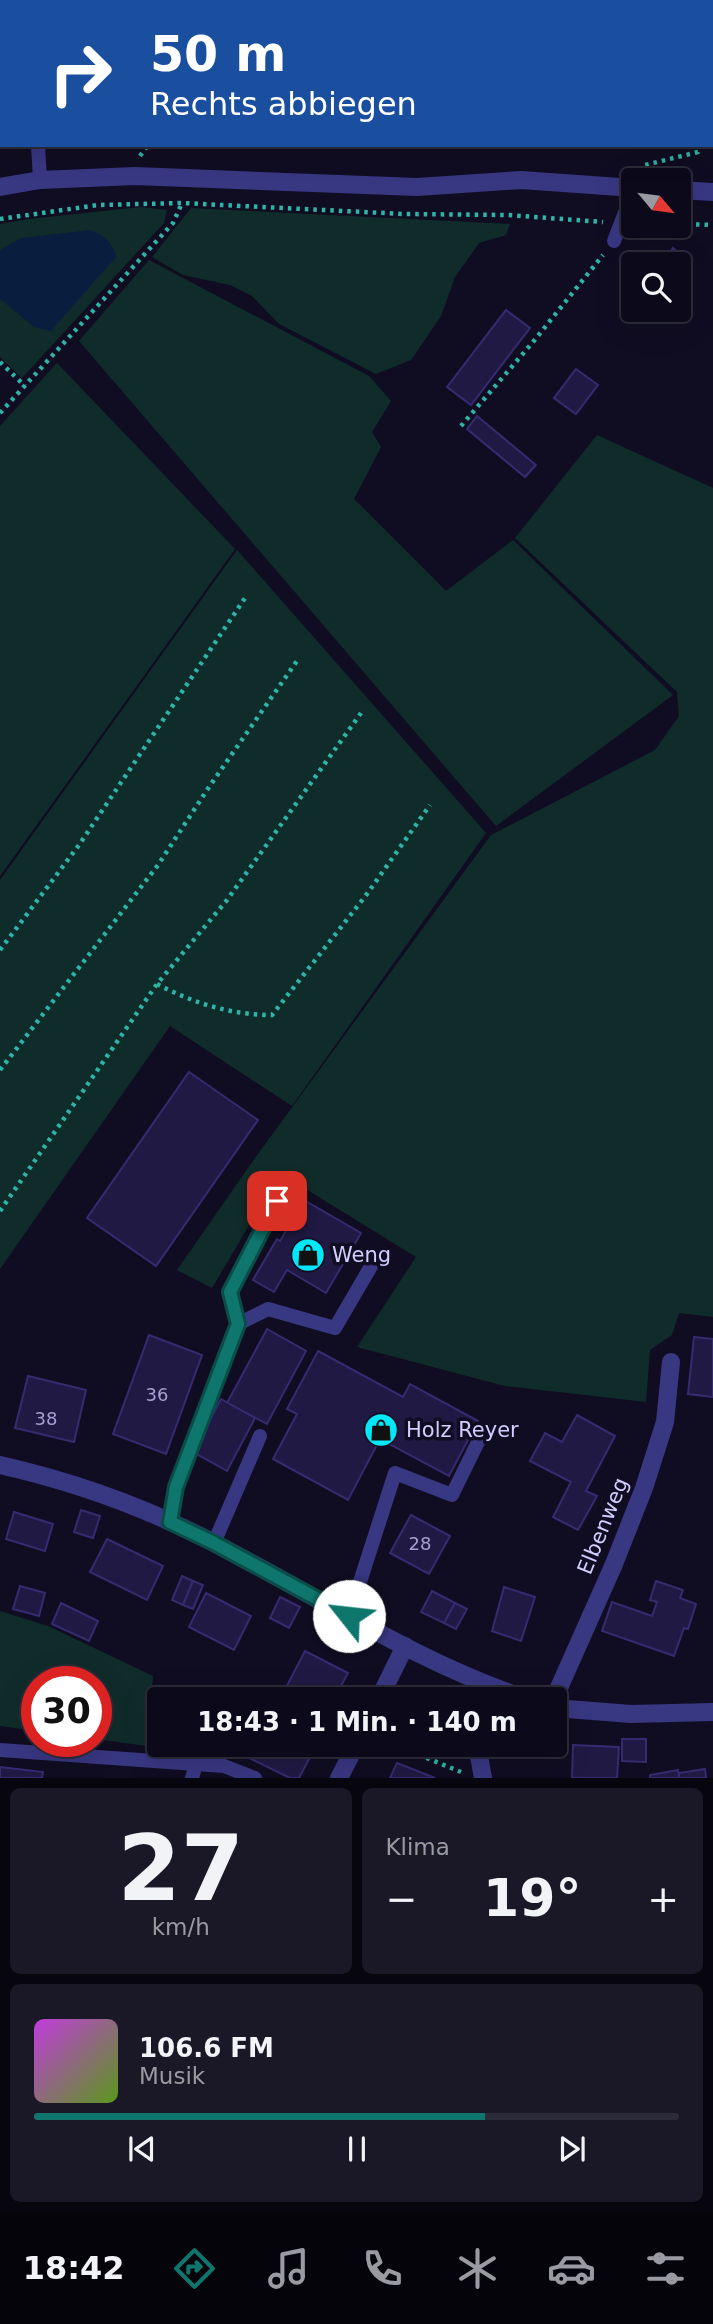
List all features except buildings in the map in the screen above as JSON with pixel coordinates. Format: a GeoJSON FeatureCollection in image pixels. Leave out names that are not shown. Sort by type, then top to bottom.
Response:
{"type":"FeatureCollection","features":[{"type":"Feature","properties":{"kind":"street"},"geometry":{"type":"LineString","coordinates":[[0,187],[40,180],[135,176],[417,187],[520,180],[621,184]]}},
{"type":"Feature","properties":{"kind":"street"},"geometry":{"type":"LineString","coordinates":[[691,191],[713,192]]}},
{"type":"Feature","properties":{"kind":"street","name":"Elbenweg"},"geometry":{"type":"LineString","coordinates":[[559,1687],[644,1488],[665,1422],[671,1362]]}},
{"type":"Feature","properties":{"kind":"street"},"geometry":{"type":"LineString","coordinates":[[0,1465],[111,1496],[170,1522],[214,1543],[479,1687]]}},
{"type":"Feature","properties":{"kind":"street"},"geometry":{"type":"LineString","coordinates":[[385,1687],[405,1646]]}},
{"type":"Feature","properties":{"kind":"street"},"geometry":{"type":"LineString","coordinates":[[567,1708],[631,1714],[713,1712]]}},
{"type":"Feature","properties":{"kind":"street"},"geometry":{"type":"LineString","coordinates":[[339,1778],[350,1757]]}},
{"type":"Feature","properties":{"kind":"street"},"geometry":{"type":"LineString","coordinates":[[479,1757],[483,1778]]}},
{"type":"Feature","properties":{"kind":"lane"},"geometry":{"type":"LineString","coordinates":[[38,147],[40,180]]}},
{"type":"Feature","properties":{"kind":"lane"},"geometry":{"type":"LineString","coordinates":[[614,241],[620,224]]}},
{"type":"Feature","properties":{"kind":"lane"},"geometry":{"type":"LineString","coordinates":[[170,1522],[176,1487],[238,1324],[230,1292],[277,1201]]}},
{"type":"Feature","properties":{"kind":"lane"},"geometry":{"type":"LineString","coordinates":[[238,1324],[268,1309],[335,1328],[377,1256]]}},
{"type":"Feature","properties":{"kind":"lane"},"geometry":{"type":"LineString","coordinates":[[214,1543],[260,1436]]}},
{"type":"Feature","properties":{"kind":"lane"},"geometry":{"type":"LineString","coordinates":[[349,1616],[396,1473],[452,1495],[478,1440]]}},
{"type":"Feature","properties":{"kind":"lane"},"geometry":{"type":"LineString","coordinates":[[0,1750],[194,1771],[224,1766],[255,1778]]}},
{"type":"Feature","properties":{"kind":"path"},"geometry":{"type":"LineString","coordinates":[[640,168],[698,152],[700,147]]}},
{"type":"Feature","properties":{"kind":"path"},"geometry":{"type":"LineString","coordinates":[[0,413],[173,223],[181,203]]}},
{"type":"Feature","properties":{"kind":"path"},"geometry":{"type":"LineString","coordinates":[[0,219],[98,205],[181,203],[404,214],[508,215],[620,224]]}},
{"type":"Feature","properties":{"kind":"path"},"geometry":{"type":"LineString","coordinates":[[691,224],[713,225]]}},
{"type":"Feature","properties":{"kind":"path"},"geometry":{"type":"LineString","coordinates":[[461,426],[614,241]]}},
{"type":"Feature","properties":{"kind":"path"},"geometry":{"type":"LineString","coordinates":[[0,362],[25,386]]}},
{"type":"Feature","properties":{"kind":"path"},"geometry":{"type":"LineString","coordinates":[[0,950],[79,845],[245,598]]}},
{"type":"Feature","properties":{"kind":"path"},"geometry":{"type":"LineString","coordinates":[[0,1070],[158,865],[299,658]]}},
{"type":"Feature","properties":{"kind":"path"},"geometry":{"type":"LineString","coordinates":[[0,1211],[157,984],[227,900],[361,713]]}},
{"type":"Feature","properties":{"kind":"path"},"geometry":{"type":"LineString","coordinates":[[157,984],[190,1001],[252,1015],[272,1015],[367,894],[430,805]]}},
{"type":"Feature","properties":{"kind":"path"},"geometry":{"type":"LineString","coordinates":[[425,1757],[462,1772]]}},
{"type":"Feature","properties":{"kind":"green space"},"geometry":{"type":"Polygon","coordinates":[[[141,207],[167,210],[164,223],[22,378],[0,357],[0,224],[141,207]]]}},
{"type":"Feature","properties":{"kind":"green space"},"geometry":{"type":"Polygon","coordinates":[[[191,208],[510,224],[506,235],[479,243],[455,277],[441,316],[411,360],[376,374],[279,324],[252,296],[230,285],[183,275],[152,257],[191,208]]]}},
{"type":"Feature","properties":{"kind":"green space"},"geometry":{"type":"Polygon","coordinates":[[[149,260],[369,376],[391,401],[372,432],[381,447],[354,499],[446,591],[513,540],[673,695],[496,826],[79,341],[149,260]]]}},
{"type":"Feature","properties":{"kind":"green space"},"geometry":{"type":"Polygon","coordinates":[[[57,363],[235,549],[0,876],[0,426],[57,363]]]}},
{"type":"Feature","properties":{"kind":"green space"},"geometry":{"type":"Polygon","coordinates":[[[597,435],[713,488],[713,1317],[679,1313],[672,1335],[650,1350],[646,1402],[505,1386],[357,1347],[416,1257],[280,1173],[212,1288],[177,1270],[255,1158],[491,835],[655,750],[679,716],[677,692],[515,538],[597,435]]]}},
{"type":"Feature","properties":{"kind":"green space"},"geometry":{"type":"Polygon","coordinates":[[[237,550],[486,833],[292,1106],[170,1026],[0,1269],[0,880],[237,550]]]}},
{"type":"Feature","properties":{"kind":"green space"},"geometry":{"type":"Polygon","coordinates":[[[0,1611],[48,1626],[153,1676],[152,1687],[147,1687],[147,1746],[112,1741],[112,1666],[21,1666],[21,1729],[0,1726],[0,1611]]]}},
{"type":"Feature","properties":{"kind":"water"},"geometry":{"type":"Polygon","coordinates":[[[90,230],[107,240],[116,257],[51,331],[34,327],[0,299],[0,250],[21,238],[90,230]]]}},
{"type":"Feature","properties":{"kind":"place","name":"Weng"},"geometry":{"type":"Point","coordinates":[308,1255]}},
{"type":"Feature","properties":{"kind":"place","name":"Holz Reyer"},"geometry":{"type":"Point","coordinates":[381,1430]}},
{"type":"Feature","properties":{"kind":"route"},"geometry":{"type":"LineString","coordinates":[[277,1201],[230,1292],[238,1324],[176,1487],[170,1522],[349,1616]]}}]}
